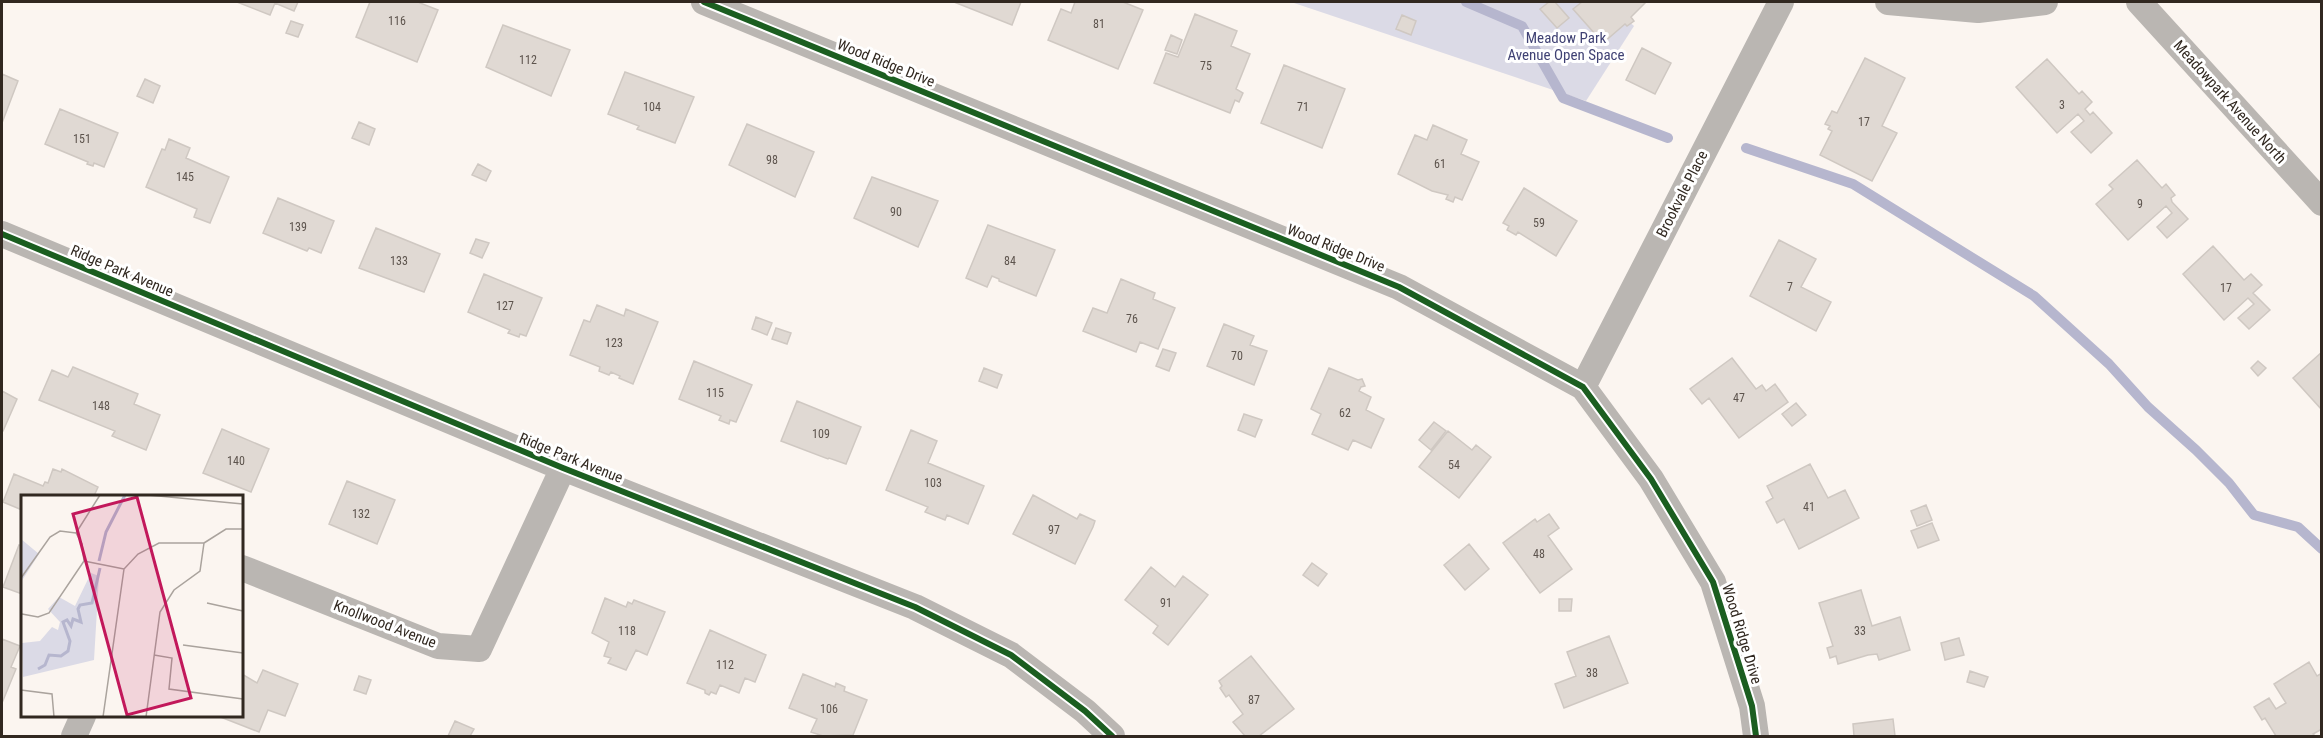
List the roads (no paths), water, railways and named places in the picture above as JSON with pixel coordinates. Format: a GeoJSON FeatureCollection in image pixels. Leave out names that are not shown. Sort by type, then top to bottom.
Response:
{"type":"FeatureCollection","features":[{"type":"Feature","properties":{"kind":"street","name":"Wood Ridge Drive"},"geometry":{"type":"LineString","coordinates":[[704,2],[1399,287],[1583,387],[1651,479],[1713,582],[1752,706],[1756,736]]}},
{"type":"Feature","properties":{"kind":"street","name":"Brookvale Place"},"geometry":{"type":"LineString","coordinates":[[1583,387],[1781,2]]}},
{"type":"Feature","properties":{"kind":"street"},"geometry":{"type":"LineString","coordinates":[[1888,2],[1978,10],[2045,2]]}},
{"type":"Feature","properties":{"kind":"street","name":"Meadowpark Avenue North"},"geometry":{"type":"LineString","coordinates":[[2139,2],[2322,203]]}},
{"type":"Feature","properties":{"kind":"street","name":"Ridge Park Avenue"},"geometry":{"type":"LineString","coordinates":[[2,234],[563,468],[915,607],[1011,655],[1085,711],[1112,736]]}},
{"type":"Feature","properties":{"kind":"street","name":"Knollwood Avenue"},"geometry":{"type":"LineString","coordinates":[[243,567],[438,646],[478,649],[563,468]]}},
{"type":"Feature","properties":{"kind":"street"},"geometry":{"type":"LineString","coordinates":[[74,736],[83,717]]}},
{"type":"Feature","properties":{"kind":"waterway"},"geometry":{"type":"LineString","coordinates":[[1466,2],[1522,26],[1563,98],[1668,138]]}},
{"type":"Feature","properties":{"kind":"waterway"},"geometry":{"type":"LineString","coordinates":[[1746,148],[1853,184],[2034,296],[2109,364],[2148,407],[2196,450],[2229,483],[2254,515],[2298,527],[2322,549]]}},
{"type":"Feature","properties":{"kind":"park label","name":"Meadow Park Avenue Open Space"},"geometry":{"type":"Point","coordinates":[1566,46]}}]}
